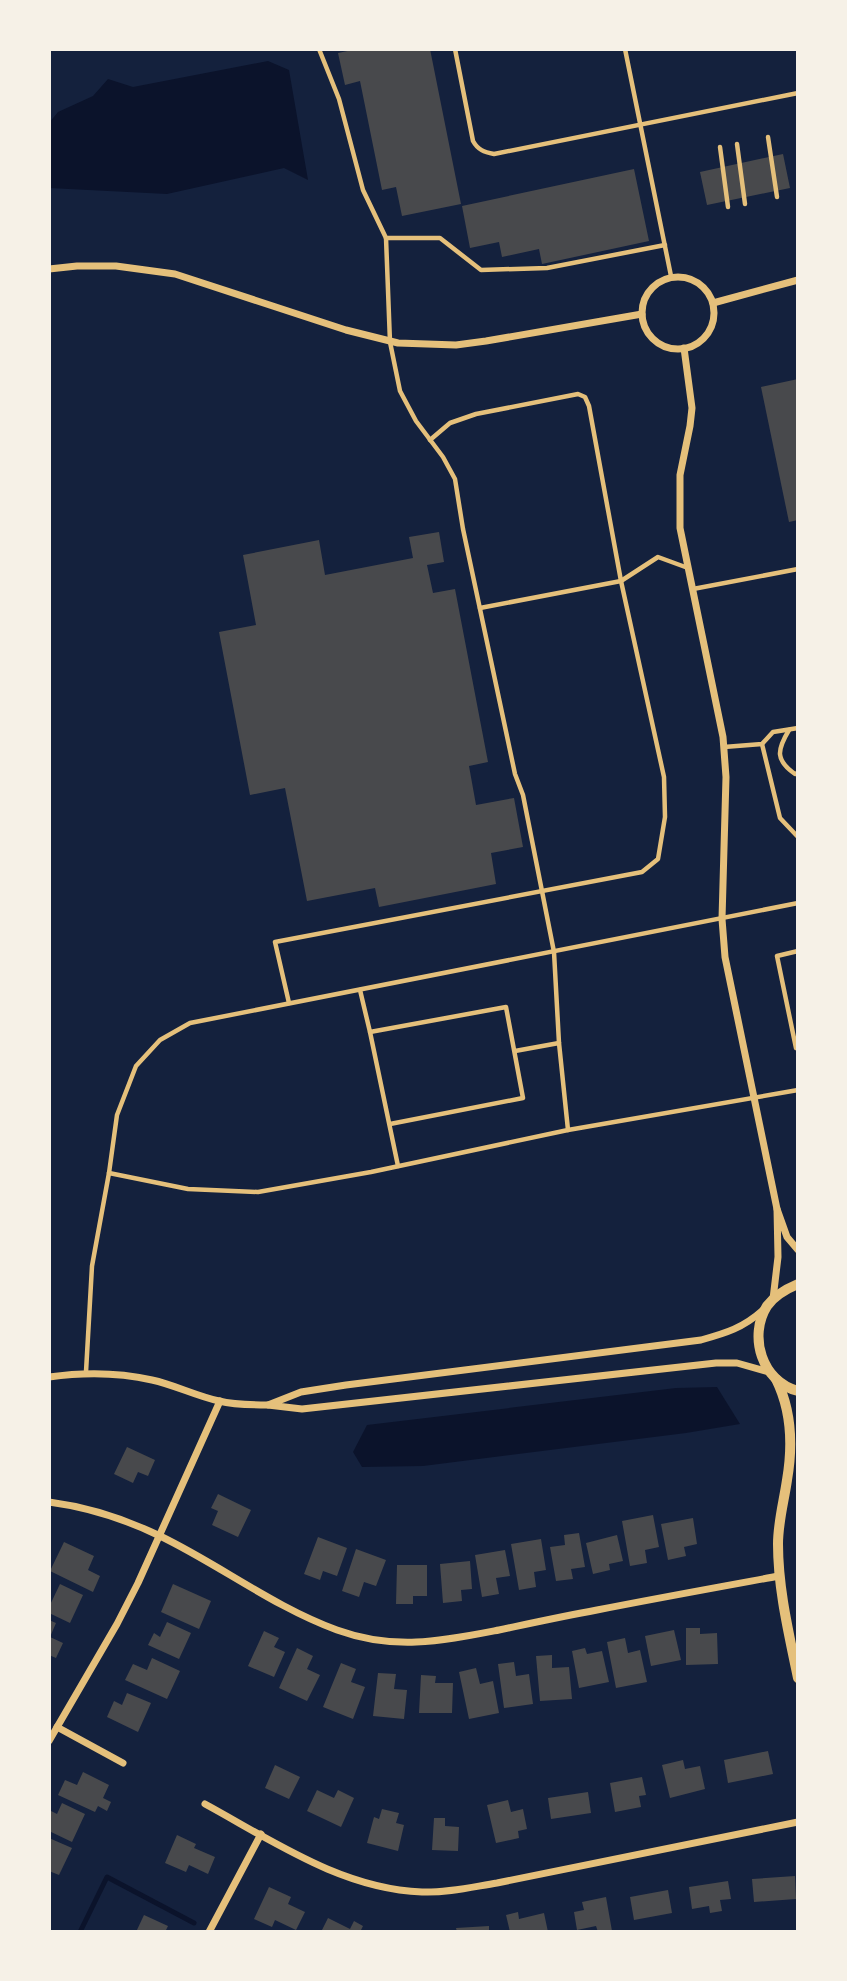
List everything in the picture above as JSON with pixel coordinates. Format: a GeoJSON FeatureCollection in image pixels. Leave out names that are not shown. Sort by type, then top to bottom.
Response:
{"type":"FeatureCollection","features":[{"type":"Feature","properties":{"kind":"street"},"geometry":{"type":"LineString","coordinates":[[49,269],[116,266],[175,274],[346,330],[390,342],[428,345],[456,345],[642,314]]}},
{"type":"Feature","properties":{"kind":"street"},"geometry":{"type":"LineString","coordinates":[[671,276],[691,279],[700,284],[713,303],[714,315],[705,337],[684,348],[664,346],[655,341],[644,324],[642,314],[646,295],[671,276]]}},
{"type":"Feature","properties":{"kind":"street"},"geometry":{"type":"LineString","coordinates":[[713,303],[798,280]]}},
{"type":"Feature","properties":{"kind":"street"},"geometry":{"type":"LineString","coordinates":[[684,348],[692,408],[680,475],[680,528],[724,747],[726,777],[722,919],[727,973],[777,1209],[787,1237],[798,1250]]}},
{"type":"Feature","properties":{"kind":"street"},"geometry":{"type":"LineString","coordinates":[[777,1209],[778,1256],[770,1303],[760,1324],[758,1340],[761,1357],[786,1402],[792,1444],[778,1543],[779,1576],[798,1678]]}},
{"type":"Feature","properties":{"kind":"street"},"geometry":{"type":"LineString","coordinates":[[268,1405],[300,1392],[346,1385],[701,1340],[730,1332],[751,1321],[786,1289],[798,1284]]}},
{"type":"Feature","properties":{"kind":"street"},"geometry":{"type":"LineString","coordinates":[[49,1377],[86,1372],[108,1373],[154,1380],[220,1401],[302,1409],[716,1363],[737,1363],[773,1376],[792,1390],[798,1391]]}},
{"type":"Feature","properties":{"kind":"street"},"geometry":{"type":"LineString","coordinates":[[49,1741],[117,1624],[160,1536],[220,1401]]}},
{"type":"Feature","properties":{"kind":"street"},"geometry":{"type":"LineString","coordinates":[[787,1480],[798,1454]]}},
{"type":"Feature","properties":{"kind":"street"},"geometry":{"type":"LineString","coordinates":[[49,1502],[107,1515],[160,1536],[321,1624],[341,1631],[401,1643],[439,1642],[779,1576]]}},
{"type":"Feature","properties":{"kind":"street"},"geometry":{"type":"LineString","coordinates":[[57,1727],[123,1762]]}},
{"type":"Feature","properties":{"kind":"street"},"geometry":{"type":"LineString","coordinates":[[205,1804],[344,1877],[378,1887],[425,1893],[497,1883],[798,1822]]}},
{"type":"Feature","properties":{"kind":"street"},"geometry":{"type":"LineString","coordinates":[[209,1932],[261,1834]]}},
{"type":"Feature","properties":{"kind":"lane"},"geometry":{"type":"LineString","coordinates":[[319,49],[339,99],[363,190],[386,239],[390,342],[400,391],[416,421],[443,457],[455,479],[514,774],[523,795],[554,952],[559,1043],[568,1130]]}},
{"type":"Feature","properties":{"kind":"lane"},"geometry":{"type":"LineString","coordinates":[[455,49],[473,141],[477,148],[494,154],[798,93]]}},
{"type":"Feature","properties":{"kind":"lane"},"geometry":{"type":"LineString","coordinates":[[625,49],[671,276]]}},
{"type":"Feature","properties":{"kind":"lane"},"geometry":{"type":"LineString","coordinates":[[768,137],[777,197]]}},
{"type":"Feature","properties":{"kind":"lane"},"geometry":{"type":"LineString","coordinates":[[737,144],[746,204]]}},
{"type":"Feature","properties":{"kind":"lane"},"geometry":{"type":"LineString","coordinates":[[719,147],[728,207]]}},
{"type":"Feature","properties":{"kind":"lane"},"geometry":{"type":"LineString","coordinates":[[386,239],[440,238],[481,270],[547,268],[665,246]]}},
{"type":"Feature","properties":{"kind":"lane"},"geometry":{"type":"LineString","coordinates":[[289,1003],[275,942],[642,872],[658,859],[665,817],[664,777],[621,581],[589,406],[585,397],[579,394],[476,414],[450,423],[430,440]]}},
{"type":"Feature","properties":{"kind":"lane"},"geometry":{"type":"LineString","coordinates":[[480,608],[621,581],[658,556],[689,568]]}},
{"type":"Feature","properties":{"kind":"lane"},"geometry":{"type":"LineString","coordinates":[[693,589],[798,569]]}},
{"type":"Feature","properties":{"kind":"lane"},"geometry":{"type":"LineString","coordinates":[[724,747],[762,744],[773,732],[798,728]]}},
{"type":"Feature","properties":{"kind":"lane"},"geometry":{"type":"LineString","coordinates":[[789,729],[781,742],[779,752],[784,766],[795,774],[798,773]]}},
{"type":"Feature","properties":{"kind":"lane"},"geometry":{"type":"LineString","coordinates":[[762,744],[780,817],[798,836]]}},
{"type":"Feature","properties":{"kind":"lane"},"geometry":{"type":"LineString","coordinates":[[86,1372],[92,1266],[117,1115],[136,1066],[160,1041],[190,1023],[798,903]]}},
{"type":"Feature","properties":{"kind":"lane"},"geometry":{"type":"LineString","coordinates":[[798,951],[777,956],[798,1049]]}},
{"type":"Feature","properties":{"kind":"lane"},"geometry":{"type":"LineString","coordinates":[[360,990],[398,1166]]}},
{"type":"Feature","properties":{"kind":"lane"},"geometry":{"type":"LineString","coordinates":[[370,1032],[506,1007],[523,1098],[390,1124]]}},
{"type":"Feature","properties":{"kind":"lane"},"geometry":{"type":"LineString","coordinates":[[515,1051],[559,1043]]}},
{"type":"Feature","properties":{"kind":"lane"},"geometry":{"type":"LineString","coordinates":[[109,1173],[188,1189],[258,1192],[568,1130],[798,1090]]}},
{"type":"Feature","properties":{"kind":"water"},"geometry":{"type":"Polygon","coordinates":[[[268,61],[289,70],[308,180],[284,168],[167,194],[49,188],[49,123],[58,112],[93,96],[108,79],[133,87],[268,61]]]}},
{"type":"Feature","properties":{"kind":"water"},"geometry":{"type":"Polygon","coordinates":[[[717,1387],[740,1424],[423,1466],[362,1467],[353,1452],[367,1425],[676,1388],[717,1387]]]}},
{"type":"Feature","properties":{"kind":"building"},"geometry":{"type":"Polygon","coordinates":[[[357,49],[430,49],[461,204],[402,216],[396,187],[382,190],[360,81],[345,85],[338,53],[357,49]]]}},
{"type":"Feature","properties":{"kind":"building"},"geometry":{"type":"Polygon","coordinates":[[[783,154],[790,188],[707,205],[700,172],[783,154]]]}},
{"type":"Feature","properties":{"kind":"building"},"geometry":{"type":"Polygon","coordinates":[[[634,169],[649,241],[542,264],[539,249],[502,257],[499,242],[470,248],[462,206],[634,169]]]}},
{"type":"Feature","properties":{"kind":"building"},"geometry":{"type":"Polygon","coordinates":[[[798,379],[798,520],[789,522],[761,387],[798,379]]]}},
{"type":"Feature","properties":{"kind":"building"},"geometry":{"type":"Polygon","coordinates":[[[439,532],[444,562],[427,565],[433,593],[455,589],[488,762],[469,766],[476,805],[514,798],[523,847],[491,853],[496,884],[379,907],[375,888],[307,901],[285,788],[250,795],[219,632],[256,625],[243,555],[319,540],[325,575],[413,558],[409,537],[439,532]]]}},
{"type":"Feature","properties":{"kind":"building"},"geometry":{"type":"Polygon","coordinates":[[[127,1447],[155,1460],[148,1476],[138,1472],[133,1483],[114,1474],[127,1447]]]}},
{"type":"Feature","properties":{"kind":"building"},"geometry":{"type":"Polygon","coordinates":[[[218,1494],[251,1510],[238,1537],[212,1525],[218,1511],[211,1508],[218,1494]]]}},
{"type":"Feature","properties":{"kind":"building"},"geometry":{"type":"Polygon","coordinates":[[[653,1515],[659,1547],[645,1550],[647,1563],[630,1566],[622,1521],[653,1515]]]}},
{"type":"Feature","properties":{"kind":"building"},"geometry":{"type":"Polygon","coordinates":[[[693,1518],[697,1544],[684,1547],[686,1556],[668,1560],[661,1524],[693,1518]]]}},
{"type":"Feature","properties":{"kind":"building"},"geometry":{"type":"Polygon","coordinates":[[[579,1533],[585,1567],[571,1569],[573,1579],[556,1581],[550,1547],[565,1545],[564,1535],[579,1533]]]}},
{"type":"Feature","properties":{"kind":"building"},"geometry":{"type":"Polygon","coordinates":[[[617,1535],[623,1561],[609,1564],[610,1570],[593,1574],[586,1543],[617,1535]]]}},
{"type":"Feature","properties":{"kind":"building"},"geometry":{"type":"Polygon","coordinates":[[[318,1537],[347,1548],[337,1576],[323,1571],[320,1580],[304,1574],[318,1537]]]}},
{"type":"Feature","properties":{"kind":"building"},"geometry":{"type":"Polygon","coordinates":[[[541,1539],[546,1570],[534,1572],[536,1587],[519,1590],[511,1544],[541,1539]]]}},
{"type":"Feature","properties":{"kind":"building"},"geometry":{"type":"Polygon","coordinates":[[[64,1542],[94,1556],[88,1570],[100,1576],[93,1592],[50,1571],[64,1542]]]}},
{"type":"Feature","properties":{"kind":"building"},"geometry":{"type":"Polygon","coordinates":[[[356,1549],[386,1560],[376,1586],[364,1582],[359,1597],[342,1591],[356,1549]]]}},
{"type":"Feature","properties":{"kind":"building"},"geometry":{"type":"Polygon","coordinates":[[[505,1550],[510,1576],[496,1578],[499,1594],[482,1597],[475,1555],[505,1550]]]}},
{"type":"Feature","properties":{"kind":"building"},"geometry":{"type":"Polygon","coordinates":[[[470,1561],[472,1589],[461,1590],[462,1601],[443,1603],[440,1564],[470,1561]]]}},
{"type":"Feature","properties":{"kind":"building"},"geometry":{"type":"Polygon","coordinates":[[[397,1565],[427,1565],[427,1596],[413,1596],[413,1604],[396,1604],[397,1565]]]}},
{"type":"Feature","properties":{"kind":"building"},"geometry":{"type":"Polygon","coordinates":[[[60,1584],[83,1595],[70,1623],[49,1613],[49,1607],[60,1584]]]}},
{"type":"Feature","properties":{"kind":"building"},"geometry":{"type":"Polygon","coordinates":[[[173,1584],[211,1601],[199,1629],[161,1612],[173,1584]]]}},
{"type":"Feature","properties":{"kind":"building"},"geometry":{"type":"Polygon","coordinates":[[[49,1620],[56,1623],[50,1637],[63,1643],[56,1658],[49,1655],[49,1620]]]}},
{"type":"Feature","properties":{"kind":"building"},"geometry":{"type":"Polygon","coordinates":[[[167,1622],[191,1633],[179,1659],[148,1645],[154,1633],[160,1637],[167,1622]]]}},
{"type":"Feature","properties":{"kind":"building"},"geometry":{"type":"Polygon","coordinates":[[[686,1628],[700,1628],[700,1634],[717,1633],[718,1664],[686,1665],[686,1628]]]}},
{"type":"Feature","properties":{"kind":"building"},"geometry":{"type":"Polygon","coordinates":[[[674,1630],[681,1660],[651,1666],[645,1636],[674,1630]]]}},
{"type":"Feature","properties":{"kind":"building"},"geometry":{"type":"Polygon","coordinates":[[[264,1631],[279,1638],[274,1647],[285,1652],[274,1677],[248,1666],[264,1631]]]}},
{"type":"Feature","properties":{"kind":"building"},"geometry":{"type":"Polygon","coordinates":[[[625,1638],[628,1653],[640,1650],[647,1682],[616,1688],[607,1642],[625,1638]]]}},
{"type":"Feature","properties":{"kind":"building"},"geometry":{"type":"Polygon","coordinates":[[[297,1648],[313,1656],[307,1669],[320,1675],[307,1701],[279,1688],[297,1648]]]}},
{"type":"Feature","properties":{"kind":"building"},"geometry":{"type":"Polygon","coordinates":[[[585,1648],[587,1654],[602,1651],[609,1682],[579,1688],[572,1651],[585,1648]]]}},
{"type":"Feature","properties":{"kind":"building"},"geometry":{"type":"Polygon","coordinates":[[[552,1655],[552,1668],[569,1667],[572,1699],[540,1701],[536,1656],[552,1655]]]}},
{"type":"Feature","properties":{"kind":"building"},"geometry":{"type":"Polygon","coordinates":[[[152,1658],[180,1671],[167,1699],[125,1680],[133,1664],[147,1670],[152,1658]]]}},
{"type":"Feature","properties":{"kind":"building"},"geometry":{"type":"Polygon","coordinates":[[[514,1662],[516,1676],[529,1674],[533,1704],[504,1708],[498,1664],[514,1662]]]}},
{"type":"Feature","properties":{"kind":"building"},"geometry":{"type":"Polygon","coordinates":[[[341,1663],[356,1669],[351,1682],[365,1687],[353,1719],[323,1707],[341,1663]]]}},
{"type":"Feature","properties":{"kind":"building"},"geometry":{"type":"Polygon","coordinates":[[[476,1668],[480,1684],[493,1681],[499,1713],[469,1719],[459,1672],[476,1668]]]}},
{"type":"Feature","properties":{"kind":"building"},"geometry":{"type":"Polygon","coordinates":[[[378,1673],[396,1674],[394,1689],[407,1690],[404,1719],[373,1716],[378,1673]]]}},
{"type":"Feature","properties":{"kind":"building"},"geometry":{"type":"Polygon","coordinates":[[[421,1675],[436,1676],[435,1683],[453,1683],[452,1713],[419,1713],[421,1675]]]}},
{"type":"Feature","properties":{"kind":"building"},"geometry":{"type":"Polygon","coordinates":[[[127,1693],[151,1703],[138,1732],[107,1717],[114,1701],[122,1705],[127,1693]]]}},
{"type":"Feature","properties":{"kind":"building"},"geometry":{"type":"Polygon","coordinates":[[[768,1751],[773,1774],[728,1783],[724,1760],[768,1751]]]}},
{"type":"Feature","properties":{"kind":"building"},"geometry":{"type":"Polygon","coordinates":[[[683,1760],[685,1769],[700,1766],[705,1789],[670,1798],[662,1765],[683,1760]]]}},
{"type":"Feature","properties":{"kind":"building"},"geometry":{"type":"Polygon","coordinates":[[[275,1765],[300,1777],[289,1799],[265,1788],[275,1765]]]}},
{"type":"Feature","properties":{"kind":"building"},"geometry":{"type":"Polygon","coordinates":[[[83,1772],[109,1785],[103,1798],[111,1802],[107,1811],[98,1806],[95,1812],[58,1795],[65,1780],[77,1785],[83,1772]]]}},
{"type":"Feature","properties":{"kind":"building"},"geometry":{"type":"Polygon","coordinates":[[[642,1777],[646,1795],[639,1796],[641,1807],[615,1812],[610,1783],[642,1777]]]}},
{"type":"Feature","properties":{"kind":"building"},"geometry":{"type":"Polygon","coordinates":[[[317,1790],[334,1798],[338,1790],[354,1798],[341,1827],[307,1811],[317,1790]]]}},
{"type":"Feature","properties":{"kind":"building"},"geometry":{"type":"Polygon","coordinates":[[[588,1792],[591,1813],[551,1819],[548,1798],[588,1792]]]}},
{"type":"Feature","properties":{"kind":"building"},"geometry":{"type":"Polygon","coordinates":[[[508,1800],[511,1812],[523,1809],[527,1829],[518,1831],[519,1838],[496,1843],[487,1805],[508,1800]]]}},
{"type":"Feature","properties":{"kind":"building"},"geometry":{"type":"Polygon","coordinates":[[[62,1803],[85,1814],[72,1842],[49,1831],[49,1810],[57,1814],[62,1803]]]}},
{"type":"Feature","properties":{"kind":"building"},"geometry":{"type":"Polygon","coordinates":[[[382,1809],[399,1813],[396,1823],[404,1825],[398,1851],[367,1843],[374,1817],[379,1819],[382,1809]]]}},
{"type":"Feature","properties":{"kind":"building"},"geometry":{"type":"Polygon","coordinates":[[[434,1818],[445,1818],[445,1826],[459,1827],[458,1851],[432,1850],[434,1818]]]}},
{"type":"Feature","properties":{"kind":"building"},"geometry":{"type":"Polygon","coordinates":[[[177,1835],[196,1844],[194,1848],[215,1857],[208,1874],[189,1865],[186,1872],[165,1863],[177,1835]]]}},
{"type":"Feature","properties":{"kind":"building"},"geometry":{"type":"Polygon","coordinates":[[[49,1838],[72,1848],[59,1875],[49,1871],[49,1838]]]}},
{"type":"Feature","properties":{"kind":"building"},"geometry":{"type":"Polygon","coordinates":[[[795,1876],[796,1899],[754,1902],[752,1879],[795,1876]]]}},
{"type":"Feature","properties":{"kind":"building"},"geometry":{"type":"Polygon","coordinates":[[[728,1881],[731,1899],[720,1900],[722,1911],[710,1913],[709,1906],[692,1909],[689,1887],[728,1881]]]}},
{"type":"Feature","properties":{"kind":"building"},"geometry":{"type":"Polygon","coordinates":[[[269,1887],[291,1897],[288,1904],[305,1912],[296,1930],[275,1920],[272,1927],[254,1919],[269,1887]]]}},
{"type":"Feature","properties":{"kind":"building"},"geometry":{"type":"Polygon","coordinates":[[[668,1890],[672,1913],[634,1920],[630,1897],[668,1890]]]}},
{"type":"Feature","properties":{"kind":"building"},"geometry":{"type":"Polygon","coordinates":[[[606,1897],[612,1931],[598,1932],[596,1926],[577,1930],[574,1912],[584,1910],[582,1902],[606,1897]]]}},
{"type":"Feature","properties":{"kind":"building"},"geometry":{"type":"Polygon","coordinates":[[[518,1912],[519,1919],[544,1913],[548,1932],[510,1932],[506,1915],[518,1912]]]}},
{"type":"Feature","properties":{"kind":"building"},"geometry":{"type":"Polygon","coordinates":[[[144,1915],[168,1926],[165,1932],[136,1932],[144,1915]]]}},
{"type":"Feature","properties":{"kind":"building"},"geometry":{"type":"Polygon","coordinates":[[[328,1918],[350,1929],[354,1921],[363,1926],[360,1932],[321,1932],[328,1918]]]}},
{"type":"Feature","properties":{"kind":"building"},"geometry":{"type":"Polygon","coordinates":[[[489,1926],[489,1932],[457,1932],[456,1928],[489,1926]]]}},
{"type":"Feature","properties":{"kind":"waterway"},"geometry":{"type":"LineString","coordinates":[[80,1932],[107,1877],[194,1923]]}}]}
